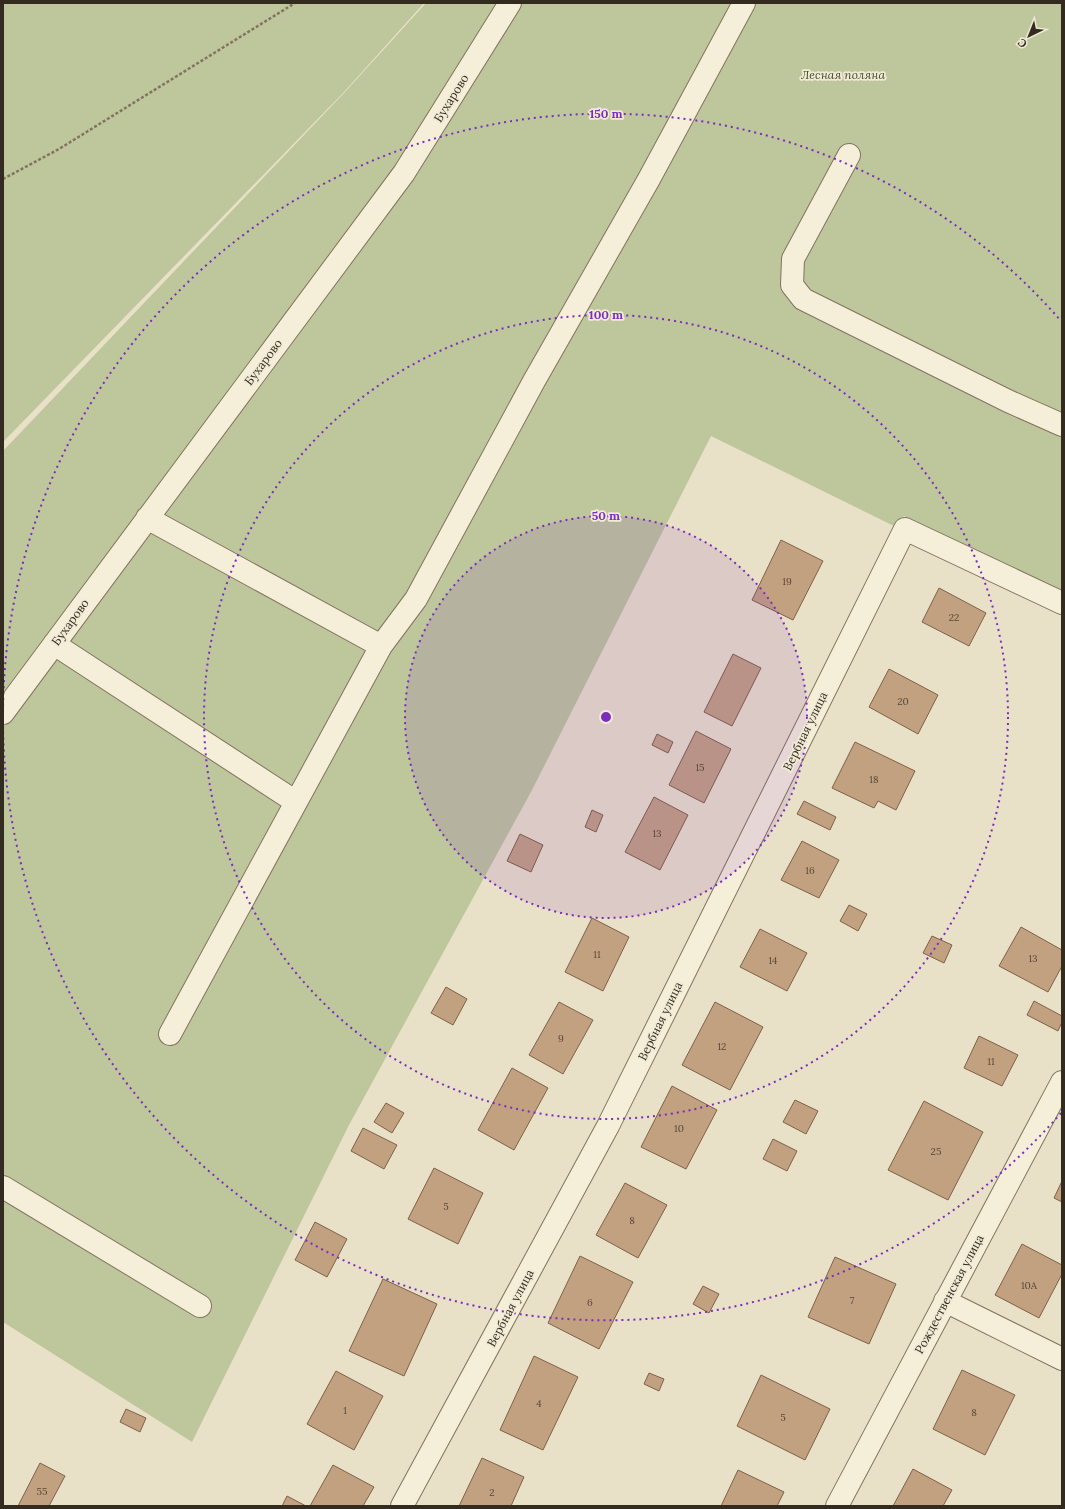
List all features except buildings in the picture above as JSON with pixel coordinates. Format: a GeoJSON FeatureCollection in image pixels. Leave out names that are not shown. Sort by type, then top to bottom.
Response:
{"type":"FeatureCollection","features":[{"type":"Feature","properties":{"kind":"street","name":"Бухарово"},"geometry":{"type":"LineString","coordinates":[[3,713],[404,173],[510,3]]}},
{"type":"Feature","properties":{"kind":"street"},"geometry":{"type":"LineString","coordinates":[[170,1034],[381,646],[416,599],[534,381],[649,179],[744,3]]}},
{"type":"Feature","properties":{"kind":"street"},"geometry":{"type":"LineString","coordinates":[[849,155],[793,259],[792,285],[803,299],[1008,401],[1062,425]]}},
{"type":"Feature","properties":{"kind":"street"},"geometry":{"type":"LineString","coordinates":[[147,518],[381,646]]}},
{"type":"Feature","properties":{"kind":"street","name":"Вербная улица"},"geometry":{"type":"LineString","coordinates":[[402,1506],[608,1126],[905,529],[1062,603]]}},
{"type":"Feature","properties":{"kind":"street"},"geometry":{"type":"LineString","coordinates":[[54,644],[296,802]]}},
{"type":"Feature","properties":{"kind":"street","name":"Рождественская улица"},"geometry":{"type":"LineString","coordinates":[[837,1506],[1062,1082]]}},
{"type":"Feature","properties":{"kind":"street"},"geometry":{"type":"LineString","coordinates":[[3,1187],[200,1306]]}},
{"type":"Feature","properties":{"kind":"street"},"geometry":{"type":"LineString","coordinates":[[945,1301],[1062,1359]]}},
{"type":"Feature","properties":{"kind":"path"},"geometry":{"type":"LineString","coordinates":[[3,179],[59,149],[295,3]]}},
{"type":"Feature","properties":{"kind":"green space"},"geometry":{"type":"Polygon","coordinates":[[[3,3],[424,3],[344,92],[3,442],[3,3]]]}},
{"type":"Feature","properties":{"kind":"green space","name":"Лесная поляна"},"geometry":{"type":"Polygon","coordinates":[[[426,3],[1062,3],[1062,591],[904,516],[894,526],[711,436],[532,790],[349,1125],[192,1442],[3,1322],[3,451],[345,92],[426,3]]]}}]}
